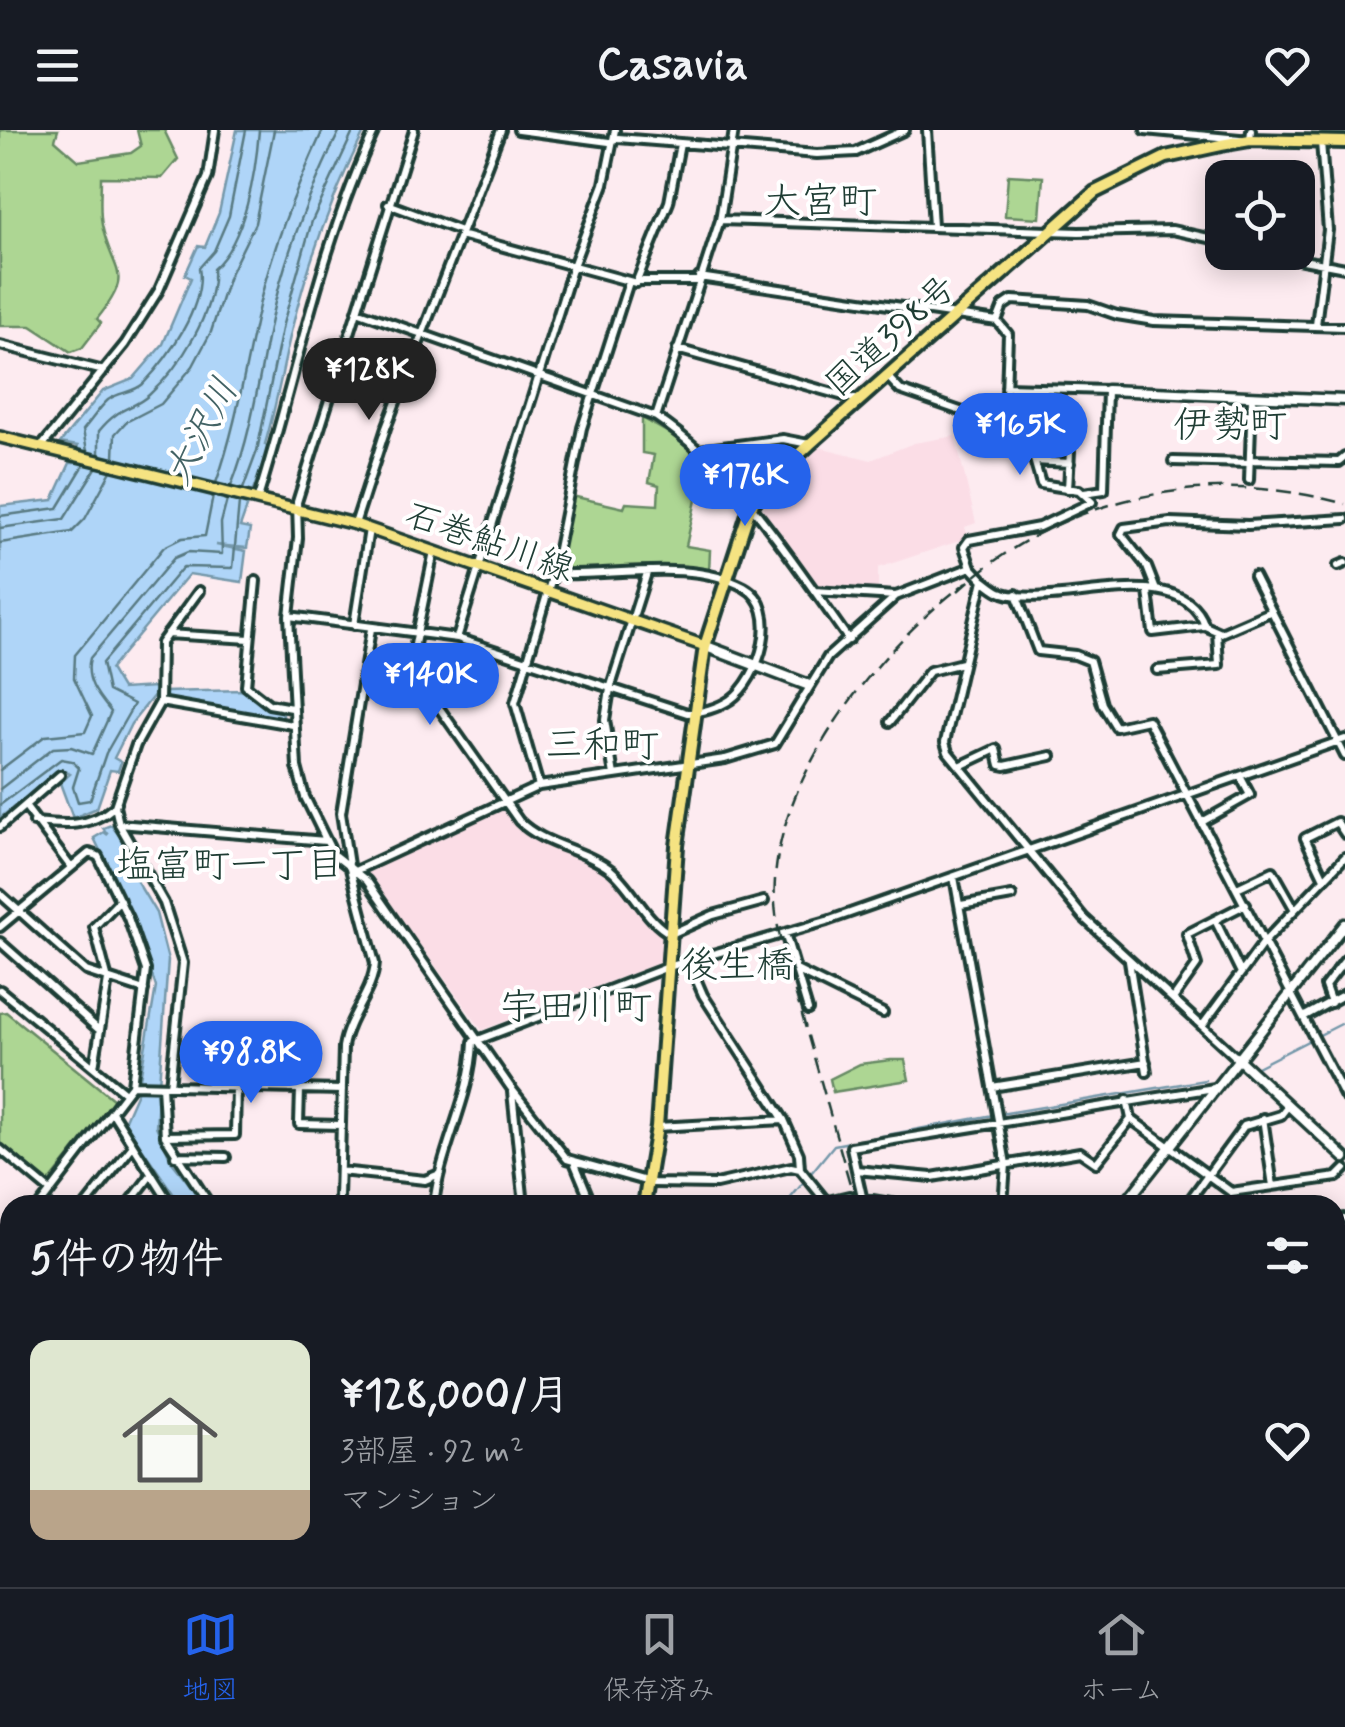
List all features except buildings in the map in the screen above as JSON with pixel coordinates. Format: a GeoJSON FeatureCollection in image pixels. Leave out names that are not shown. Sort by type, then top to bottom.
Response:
{"type":"FeatureCollection","features":[{"type":"Feature","properties":{"kind":"highway","name":"国道398号"},"geometry":{"type":"LineString","coordinates":[[646,1195],[657,1127],[693,713],[705,646],[750,508],[766,485],[810,444],[1095,192],[1139,168],[1250,135],[1345,142]]}},
{"type":"Feature","properties":{"kind":"main road"},"geometry":{"type":"LineString","coordinates":[[0,437],[42,446]]}},
{"type":"Feature","properties":{"kind":"main road","name":"石巻鮎川線"},"geometry":{"type":"LineString","coordinates":[[42,446],[356,524],[705,646]]}},
{"type":"Feature","properties":{"kind":"main road"},"geometry":{"type":"LineString","coordinates":[[705,646],[808,685]]}},
{"type":"Feature","properties":{"kind":"street"},"geometry":{"type":"LineString","coordinates":[[42,446],[104,371],[159,290],[208,177],[215,130]]}},
{"type":"Feature","properties":{"kind":"street"},"geometry":{"type":"LineString","coordinates":[[256,498],[293,384],[311,296],[328,241],[375,130]]}},
{"type":"Feature","properties":{"kind":"street"},"geometry":{"type":"LineString","coordinates":[[414,130],[297,507],[289,616],[299,777],[336,858],[357,870],[511,1088],[575,1163],[588,1195]]}},
{"type":"Feature","properties":{"kind":"street"},"geometry":{"type":"LineString","coordinates":[[356,524],[420,336],[501,130]]}},
{"type":"Feature","properties":{"kind":"street"},"geometry":{"type":"LineString","coordinates":[[518,130],[731,149],[856,152],[906,130]]}},
{"type":"Feature","properties":{"kind":"street"},"geometry":{"type":"LineString","coordinates":[[457,638],[604,184],[615,130]]}},
{"type":"Feature","properties":{"kind":"street"},"geometry":{"type":"LineString","coordinates":[[656,418],[720,220],[734,130]]}},
{"type":"Feature","properties":{"kind":"street"},"geometry":{"type":"LineString","coordinates":[[927,130],[934,226]]}},
{"type":"Feature","properties":{"kind":"street"},"geometry":{"type":"LineString","coordinates":[[1145,130],[1250,135]]}},
{"type":"Feature","properties":{"kind":"street"},"geometry":{"type":"LineString","coordinates":[[1316,325],[1328,222],[1321,142]]}},
{"type":"Feature","properties":{"kind":"street"},"geometry":{"type":"LineString","coordinates":[[640,280],[668,202],[680,144]]}},
{"type":"Feature","properties":{"kind":"street"},"geometry":{"type":"LineString","coordinates":[[388,204],[460,233],[630,282],[698,279],[997,321],[1008,334],[1005,425]]}},
{"type":"Feature","properties":{"kind":"street"},"geometry":{"type":"LineString","coordinates":[[720,220],[742,224],[1172,230],[1205,238]]}},
{"type":"Feature","properties":{"kind":"street"},"geometry":{"type":"LineString","coordinates":[[1315,265],[1345,268]]}},
{"type":"Feature","properties":{"kind":"street"},"geometry":{"type":"LineString","coordinates":[[539,786],[515,715],[524,660],[554,574],[593,395],[630,282]]}},
{"type":"Feature","properties":{"kind":"street"},"geometry":{"type":"LineString","coordinates":[[997,321],[1004,306],[1012,300],[1088,304],[1117,315],[1154,321],[1345,326]]}},
{"type":"Feature","properties":{"kind":"street"},"geometry":{"type":"LineString","coordinates":[[357,311],[656,418],[698,450],[750,508],[849,640]]}},
{"type":"Feature","properties":{"kind":"street"},"geometry":{"type":"LineString","coordinates":[[0,345],[104,371]]}},
{"type":"Feature","properties":{"kind":"street"},"geometry":{"type":"LineString","coordinates":[[677,349],[859,400]]}},
{"type":"Feature","properties":{"kind":"street"},"geometry":{"type":"LineString","coordinates":[[886,376],[900,390],[932,399],[968,417],[1018,431],[1044,486],[1083,492],[1104,490],[1107,390]]}},
{"type":"Feature","properties":{"kind":"street"},"geometry":{"type":"LineString","coordinates":[[1006,387],[1345,400]]}},
{"type":"Feature","properties":{"kind":"street"},"geometry":{"type":"LineString","coordinates":[[1250,480],[1252,398]]}},
{"type":"Feature","properties":{"kind":"street"},"geometry":{"type":"LineString","coordinates":[[698,450],[783,438],[810,444]]}},
{"type":"Feature","properties":{"kind":"street"},"geometry":{"type":"LineString","coordinates":[[1068,490],[1070,451]]}},
{"type":"Feature","properties":{"kind":"street"},"geometry":{"type":"LineString","coordinates":[[1174,461],[1339,462],[1345,457]]}},
{"type":"Feature","properties":{"kind":"street"},"geometry":{"type":"LineString","coordinates":[[1035,461],[1070,462]]}},
{"type":"Feature","properties":{"kind":"street"},"geometry":{"type":"LineString","coordinates":[[1083,492],[1092,502],[1089,507],[1039,528],[966,542],[971,568],[1004,594],[1152,591],[1185,596],[1200,608],[1205,626]]}},
{"type":"Feature","properties":{"kind":"street"},"geometry":{"type":"LineString","coordinates":[[1272,611],[1228,633],[1205,626],[1153,632],[1147,567],[1121,534],[1124,528],[1170,522],[1248,525],[1345,519]]}},
{"type":"Feature","properties":{"kind":"street"},"geometry":{"type":"LineString","coordinates":[[354,625],[369,528]]}},
{"type":"Feature","properties":{"kind":"street"},"geometry":{"type":"LineString","coordinates":[[434,550],[416,636],[428,692],[504,801],[537,836],[581,852],[607,867],[672,934],[712,915],[764,901]]}},
{"type":"Feature","properties":{"kind":"street"},"geometry":{"type":"LineString","coordinates":[[357,870],[539,786],[725,758],[775,744],[828,657],[896,596],[971,568]]}},
{"type":"Feature","properties":{"kind":"street"},"geometry":{"type":"LineString","coordinates":[[289,616],[416,636],[457,638],[693,713],[730,700],[741,690],[764,636],[765,614],[750,591],[724,579],[647,573],[554,574]]}},
{"type":"Feature","properties":{"kind":"street"},"geometry":{"type":"LineString","coordinates":[[614,775],[605,730],[610,689],[647,573]]}},
{"type":"Feature","properties":{"kind":"street"},"geometry":{"type":"LineString","coordinates":[[1254,576],[1341,741],[1345,756]]}},
{"type":"Feature","properties":{"kind":"street"},"geometry":{"type":"LineString","coordinates":[[983,580],[945,742],[960,766],[1084,918],[1345,1158]]}},
{"type":"Feature","properties":{"kind":"street"},"geometry":{"type":"LineString","coordinates":[[256,581],[246,686],[270,704],[292,708]]}},
{"type":"Feature","properties":{"kind":"street"},"geometry":{"type":"LineString","coordinates":[[34,822],[82,824],[103,817],[114,806],[136,745],[160,702],[159,651],[198,591]]}},
{"type":"Feature","properties":{"kind":"street"},"geometry":{"type":"LineString","coordinates":[[814,591],[896,596]]}},
{"type":"Feature","properties":{"kind":"street"},"geometry":{"type":"LineString","coordinates":[[1016,594],[1038,650],[1075,654],[1090,662],[1102,704],[1116,728],[1148,720],[1345,1097]]}},
{"type":"Feature","properties":{"kind":"street"},"geometry":{"type":"LineString","coordinates":[[338,1195],[347,1025],[373,978],[375,962],[349,864],[341,807],[371,629]]}},
{"type":"Feature","properties":{"kind":"street"},"geometry":{"type":"LineString","coordinates":[[1157,670],[1219,665],[1217,632]]}},
{"type":"Feature","properties":{"kind":"street"},"geometry":{"type":"LineString","coordinates":[[167,634],[250,639]]}},
{"type":"Feature","properties":{"kind":"street"},"geometry":{"type":"LineString","coordinates":[[890,722],[930,671],[962,663]]}},
{"type":"Feature","properties":{"kind":"street"},"geometry":{"type":"LineString","coordinates":[[160,702],[293,725]]}},
{"type":"Feature","properties":{"kind":"street"},"geometry":{"type":"LineString","coordinates":[[435,1195],[438,1175],[472,1073],[474,1042],[688,960],[786,933],[1341,741]]}},
{"type":"Feature","properties":{"kind":"street"},"geometry":{"type":"LineString","coordinates":[[960,766],[996,749],[1000,765],[1006,766],[1051,756]]}},
{"type":"Feature","properties":{"kind":"street"},"geometry":{"type":"LineString","coordinates":[[0,827],[60,775]]}},
{"type":"Feature","properties":{"kind":"street"},"geometry":{"type":"LineString","coordinates":[[1202,822],[1250,796],[1240,776]]}},
{"type":"Feature","properties":{"kind":"street"},"geometry":{"type":"LineString","coordinates":[[26,806],[34,822],[70,866]]}},
{"type":"Feature","properties":{"kind":"street"},"geometry":{"type":"LineString","coordinates":[[114,806],[164,903],[183,962],[164,1086],[165,1136],[174,1156],[203,1195]]}},
{"type":"Feature","properties":{"kind":"street"},"geometry":{"type":"LineString","coordinates":[[1323,876],[1305,838],[1338,822],[1345,834]]}},
{"type":"Feature","properties":{"kind":"street"},"geometry":{"type":"LineString","coordinates":[[120,824],[327,841]]}},
{"type":"Feature","properties":{"kind":"street"},"geometry":{"type":"LineString","coordinates":[[0,927],[70,866],[94,853],[120,900],[146,970],[135,1085]]}},
{"type":"Feature","properties":{"kind":"street"},"geometry":{"type":"LineString","coordinates":[[1202,1026],[1264,942],[1345,857]]}},
{"type":"Feature","properties":{"kind":"street"},"geometry":{"type":"LineString","coordinates":[[1237,888],[1273,871],[1294,908]]}},
{"type":"Feature","properties":{"kind":"street"},"geometry":{"type":"LineString","coordinates":[[954,876],[1006,1164],[1004,1195]]}},
{"type":"Feature","properties":{"kind":"street"},"geometry":{"type":"LineString","coordinates":[[0,894],[86,971],[144,990]]}},
{"type":"Feature","properties":{"kind":"street"},"geometry":{"type":"LineString","coordinates":[[961,905],[1012,896]]}},
{"type":"Feature","properties":{"kind":"street"},"geometry":{"type":"LineString","coordinates":[[94,1067],[108,980],[94,927],[120,900]]}},
{"type":"Feature","properties":{"kind":"street"},"geometry":{"type":"LineString","coordinates":[[1174,1000],[1197,965],[1186,934],[1246,904]]}},
{"type":"Feature","properties":{"kind":"street"},"geometry":{"type":"LineString","coordinates":[[1214,920],[1241,973]]}},
{"type":"Feature","properties":{"kind":"street"},"geometry":{"type":"LineString","coordinates":[[1132,1195],[1290,989],[1345,924]]}},
{"type":"Feature","properties":{"kind":"street"},"geometry":{"type":"LineString","coordinates":[[786,933],[808,1010]]}},
{"type":"Feature","properties":{"kind":"street"},"geometry":{"type":"LineString","coordinates":[[0,942],[99,1030]]}},
{"type":"Feature","properties":{"kind":"street"},"geometry":{"type":"LineString","coordinates":[[688,960],[703,995],[784,1120],[803,1173]]}},
{"type":"Feature","properties":{"kind":"street"},"geometry":{"type":"LineString","coordinates":[[1129,960],[1148,1072]]}},
{"type":"Feature","properties":{"kind":"street"},"geometry":{"type":"LineString","coordinates":[[1331,1003],[1326,986],[1345,960]]}},
{"type":"Feature","properties":{"kind":"street"},"geometry":{"type":"LineString","coordinates":[[796,970],[883,1012]]}},
{"type":"Feature","properties":{"kind":"street"},"geometry":{"type":"LineString","coordinates":[[0,990],[124,1092]]}},
{"type":"Feature","properties":{"kind":"street"},"geometry":{"type":"LineString","coordinates":[[1305,1016],[1345,994]]}},
{"type":"Feature","properties":{"kind":"street"},"geometry":{"type":"LineString","coordinates":[[992,1087],[1146,1062]]}},
{"type":"Feature","properties":{"kind":"street"},"geometry":{"type":"LineString","coordinates":[[1333,1073],[1345,1067]]}},
{"type":"Feature","properties":{"kind":"street"},"geometry":{"type":"LineString","coordinates":[[46,1195],[124,1092],[135,1085],[342,1090]]}},
{"type":"Feature","properties":{"kind":"street"},"geometry":{"type":"LineString","coordinates":[[165,1136],[236,1135],[236,1087]]}},
{"type":"Feature","properties":{"kind":"street"},"geometry":{"type":"LineString","coordinates":[[511,1088],[523,1195]]}},
{"type":"Feature","properties":{"kind":"street"},"geometry":{"type":"LineString","coordinates":[[862,1195],[851,1147],[1214,1088]]}},
{"type":"Feature","properties":{"kind":"street"},"geometry":{"type":"LineString","coordinates":[[300,1089],[300,1124],[341,1125]]}},
{"type":"Feature","properties":{"kind":"street"},"geometry":{"type":"LineString","coordinates":[[1127,1100],[1131,1120],[1231,1192],[1336,1177],[1345,1169]]}},
{"type":"Feature","properties":{"kind":"street"},"geometry":{"type":"LineString","coordinates":[[1193,1195],[1244,1126],[1281,1114],[1288,1106]]}},
{"type":"Feature","properties":{"kind":"street"},"geometry":{"type":"LineString","coordinates":[[112,1112],[164,1195]]}},
{"type":"Feature","properties":{"kind":"street"},"geometry":{"type":"LineString","coordinates":[[1263,1118],[1274,1186]]}},
{"type":"Feature","properties":{"kind":"street"},"geometry":{"type":"LineString","coordinates":[[657,1127],[784,1120]]}},
{"type":"Feature","properties":{"kind":"street"},"geometry":{"type":"LineString","coordinates":[[856,1170],[932,1177],[1080,1152],[1096,1163],[1131,1120]]}},
{"type":"Feature","properties":{"kind":"street"},"geometry":{"type":"LineString","coordinates":[[94,1195],[132,1146]]}},
{"type":"Feature","properties":{"kind":"street"},"geometry":{"type":"LineString","coordinates":[[0,1149],[49,1190]]}},
{"type":"Feature","properties":{"kind":"street"},"geometry":{"type":"LineString","coordinates":[[174,1156],[226,1157]]}},
{"type":"Feature","properties":{"kind":"street"},"geometry":{"type":"LineString","coordinates":[[575,1163],[649,1182],[716,1184],[791,1167],[803,1173],[821,1195]]}},
{"type":"Feature","properties":{"kind":"street"},"geometry":{"type":"LineString","coordinates":[[340,1171],[424,1180],[438,1175]]}},
{"type":"Feature","properties":{"kind":"street"},"geometry":{"type":"LineString","coordinates":[[136,1195],[151,1175]]}},
{"type":"Feature","properties":{"kind":"shaded area"},"geometry":{"type":"Polygon","coordinates":[[[955,436],[976,523],[965,527],[968,538],[878,568],[878,592],[818,587],[762,512],[774,486],[815,446],[871,460],[914,443],[955,436]]]}},
{"type":"Feature","properties":{"kind":"shaded area"},"geometry":{"type":"Polygon","coordinates":[[[505,807],[517,825],[533,836],[574,852],[611,874],[662,936],[661,962],[482,1030],[367,872],[505,807]]]}},
{"type":"Feature","properties":{"kind":"green space"},"geometry":{"type":"Polygon","coordinates":[[[0,130],[58,130],[55,140],[79,161],[131,153],[141,146],[137,130],[164,130],[178,159],[162,178],[101,177],[102,225],[118,281],[116,291],[97,319],[101,323],[82,348],[71,352],[31,326],[0,326],[0,130]]]}},
{"type":"Feature","properties":{"kind":"green space"},"geometry":{"type":"Polygon","coordinates":[[[1008,175],[1043,177],[1040,218],[1005,216],[1008,175]]]}},
{"type":"Feature","properties":{"kind":"green space"},"geometry":{"type":"Polygon","coordinates":[[[642,418],[686,443],[704,463],[686,546],[710,550],[709,573],[558,572],[572,496],[624,508],[626,503],[658,505],[659,485],[649,482],[654,455],[642,453],[642,418]]]}},
{"type":"Feature","properties":{"kind":"green space"},"geometry":{"type":"Polygon","coordinates":[[[6,1012],[114,1100],[49,1182],[0,1143],[0,1013],[6,1012]]]}},
{"type":"Feature","properties":{"kind":"green space"},"geometry":{"type":"Polygon","coordinates":[[[905,1060],[909,1080],[833,1092],[830,1079],[860,1064],[905,1060]]]}},
{"type":"Feature","properties":{"kind":"water","name":"大沢川"},"geometry":{"type":"Polygon","coordinates":[[[237,130],[365,130],[324,225],[300,299],[265,444],[269,446],[240,527],[250,529],[247,548],[216,545],[246,551],[242,582],[189,574],[110,669],[122,689],[155,687],[155,694],[131,724],[114,758],[121,762],[118,771],[110,770],[97,808],[73,818],[60,783],[70,774],[61,769],[0,818],[0,506],[53,500],[70,463],[74,463],[78,446],[60,443],[103,391],[133,379],[163,344],[191,278],[185,275],[198,246],[205,247],[219,213],[237,130]]]}},
{"type":"Feature","properties":{"kind":"water"},"geometry":{"type":"Polygon","coordinates":[[[244,690],[267,707],[283,711],[283,719],[163,700],[164,692],[244,690]]]}},
{"type":"Feature","properties":{"kind":"water"},"geometry":{"type":"Polygon","coordinates":[[[111,825],[122,839],[123,858],[156,913],[168,960],[156,1126],[172,1162],[198,1195],[174,1195],[124,1122],[138,1090],[156,987],[131,915],[94,838],[104,832],[108,835],[103,828],[111,825]]]}},
{"type":"Feature","properties":{"kind":"waterway"},"geometry":{"type":"LineString","coordinates":[[1255,1068],[1345,1022]]}},
{"type":"Feature","properties":{"kind":"waterway"},"geometry":{"type":"LineString","coordinates":[[1000,1114],[1205,1080]]}},
{"type":"Feature","properties":{"kind":"waterway"},"geometry":{"type":"LineString","coordinates":[[793,1195],[834,1145],[993,1115]]}},
{"type":"Feature","properties":{"kind":"railway"},"geometry":{"type":"LineString","coordinates":[[958,591],[999,558],[1043,532],[1090,511],[1140,497],[1242,488],[1294,493],[1345,504]]}},
{"type":"Feature","properties":{"kind":"railway"},"geometry":{"type":"LineString","coordinates":[[853,1195],[782,946],[775,904],[777,859],[789,813],[834,724],[898,644],[967,582]]}},
{"type":"Feature","properties":{"kind":"district","name":"大宮町"},"geometry":{"type":"Point","coordinates":[820,200]}},
{"type":"Feature","properties":{"kind":"district","name":"伊勢町"},"geometry":{"type":"Point","coordinates":[1230,424]}},
{"type":"Feature","properties":{"kind":"district","name":"三和町"},"geometry":{"type":"Point","coordinates":[602,744]}},
{"type":"Feature","properties":{"kind":"district","name":"塩富町一丁目"},"geometry":{"type":"Point","coordinates":[230,864]}},
{"type":"Feature","properties":{"kind":"district","name":"後生橋"},"geometry":{"type":"Point","coordinates":[737,964]}},
{"type":"Feature","properties":{"kind":"district","name":"宇田川町"},"geometry":{"type":"Point","coordinates":[576,1006]}}]}
